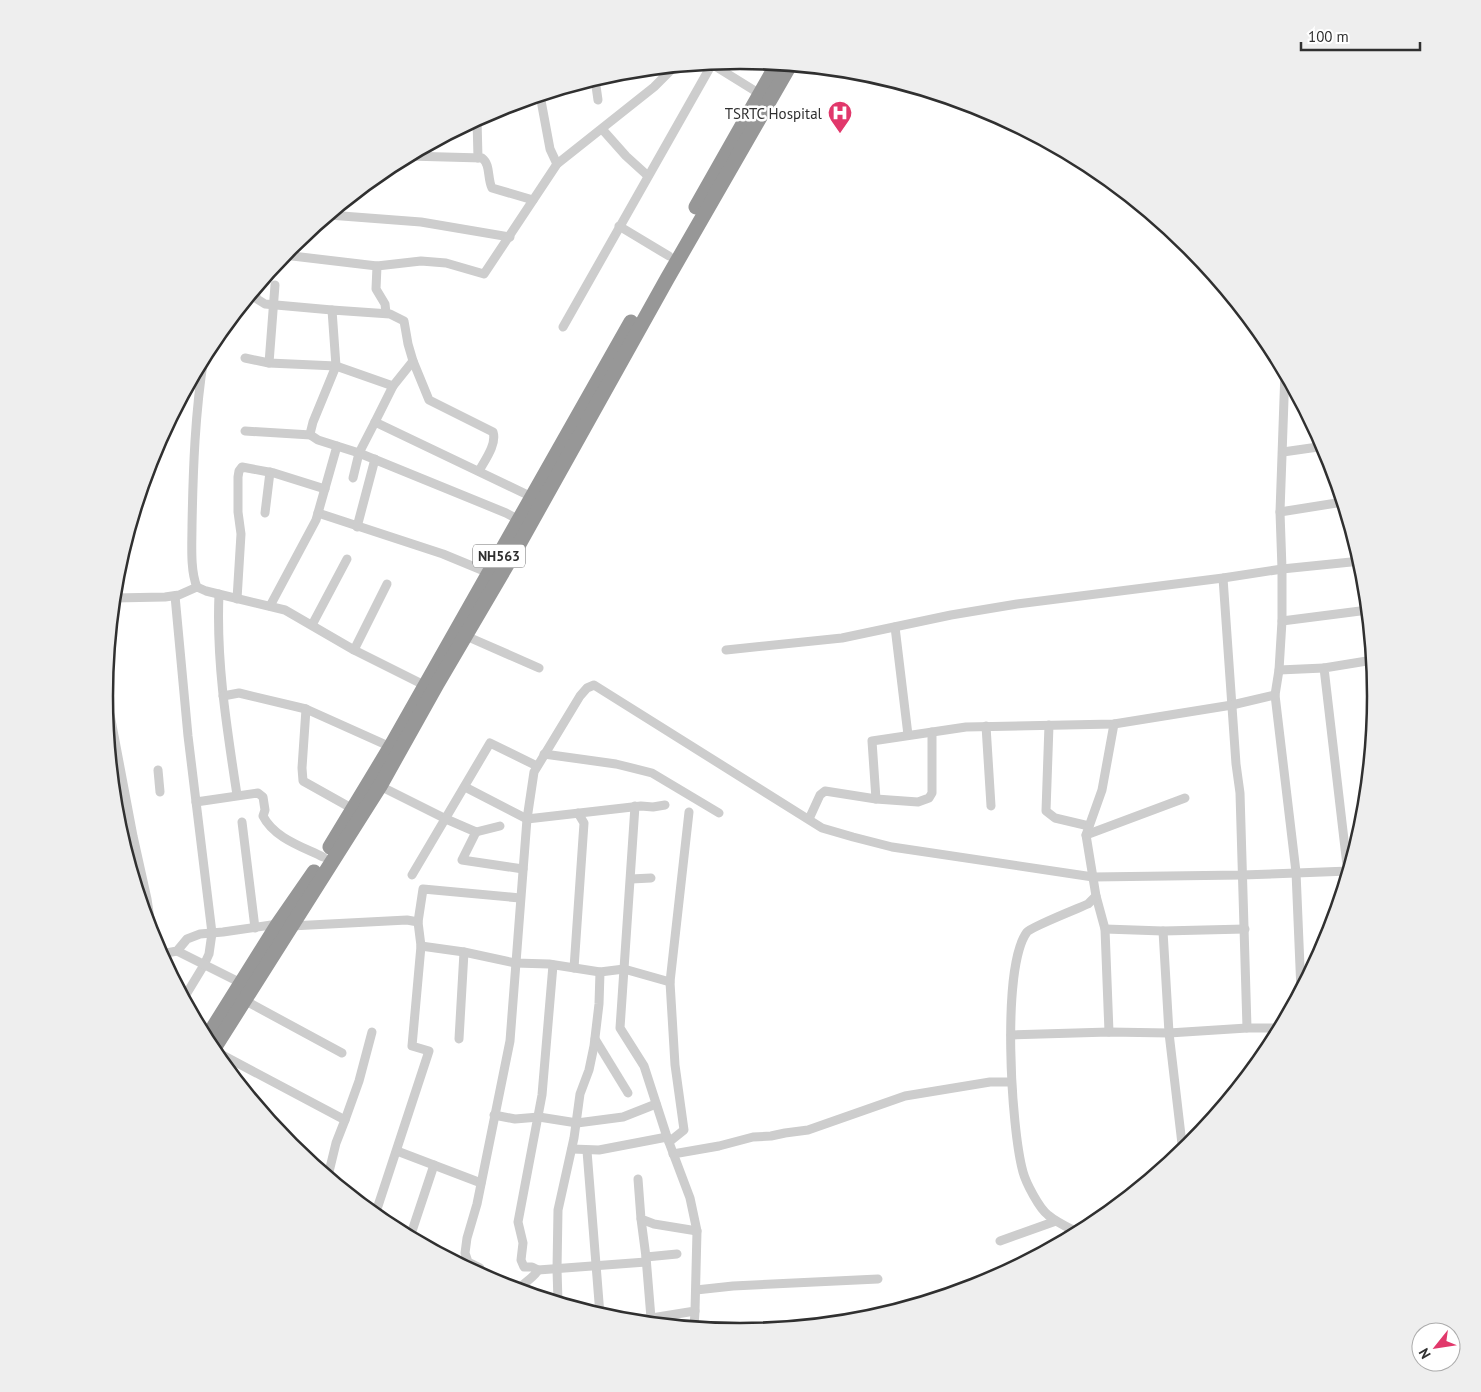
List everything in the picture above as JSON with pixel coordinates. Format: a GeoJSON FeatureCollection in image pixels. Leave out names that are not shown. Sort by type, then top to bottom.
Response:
{"type":"FeatureCollection","features":[{"type":"Feature","properties":{"kind":"highway","name":"NH563"},"geometry":{"type":"LineString","coordinates":[[285,925],[380,786],[424,685],[488,573],[525,523],[532,497],[774,70]]}},
{"type":"Feature","properties":{"kind":"highway","name":"NH563"},"geometry":{"type":"LineString","coordinates":[[218,1042],[323,857],[353,809],[395,749],[466,636],[525,523],[787,70]]}},
{"type":"Feature","properties":{"kind":"highway","name":"NH563"},"geometry":{"type":"LineString","coordinates":[[211,1032],[246,991]]}},
{"type":"Feature","properties":{"kind":"street"},"geometry":{"type":"LineString","coordinates":[[721,69],[760,94]]}},
{"type":"Feature","properties":{"kind":"street"},"geometry":{"type":"LineString","coordinates":[[562,327],[707,70]]}},
{"type":"Feature","properties":{"kind":"street"},"geometry":{"type":"LineString","coordinates":[[294,255],[377,266],[421,261],[446,263],[484,274],[557,164],[654,87],[668,73]]}},
{"type":"Feature","properties":{"kind":"street"},"geometry":{"type":"LineString","coordinates":[[596,86],[598,100]]}},
{"type":"Feature","properties":{"kind":"street"},"geometry":{"type":"LineString","coordinates":[[541,101],[550,149],[557,164]]}},
{"type":"Feature","properties":{"kind":"street"},"geometry":{"type":"LineString","coordinates":[[476,127],[478,158]]}},
{"type":"Feature","properties":{"kind":"street"},"geometry":{"type":"LineString","coordinates":[[602,129],[626,156],[648,176]]}},
{"type":"Feature","properties":{"kind":"street"},"geometry":{"type":"LineString","coordinates":[[421,156],[482,158],[486,162],[492,188],[533,200]]}},
{"type":"Feature","properties":{"kind":"street"},"geometry":{"type":"LineString","coordinates":[[337,216],[421,222],[510,237]]}},
{"type":"Feature","properties":{"kind":"street"},"geometry":{"type":"LineString","coordinates":[[619,226],[668,256]]}},
{"type":"Feature","properties":{"kind":"street"},"geometry":{"type":"LineString","coordinates":[[377,266],[376,290],[385,304],[386,313]]}},
{"type":"Feature","properties":{"kind":"street"},"geometry":{"type":"LineString","coordinates":[[269,363],[275,285]]}},
{"type":"Feature","properties":{"kind":"street"},"geometry":{"type":"LineString","coordinates":[[256,298],[265,304],[386,313],[404,321],[413,361],[429,400],[493,432],[495,435],[494,443],[479,471]]}},
{"type":"Feature","properties":{"kind":"street"},"geometry":{"type":"LineString","coordinates":[[311,435],[313,422],[336,366],[332,310]]}},
{"type":"Feature","properties":{"kind":"street"},"geometry":{"type":"LineString","coordinates":[[245,358],[269,363],[336,366],[393,386]]}},
{"type":"Feature","properties":{"kind":"street"},"geometry":{"type":"LineString","coordinates":[[353,478],[359,453],[393,386],[413,361]]}},
{"type":"Feature","properties":{"kind":"street"},"geometry":{"type":"LineString","coordinates":[[202,374],[193,478],[192,548],[194,579],[197,587],[206,591],[285,610],[354,650],[424,685]]}},
{"type":"Feature","properties":{"kind":"street"},"geometry":{"type":"LineString","coordinates":[[1285,383],[1280,512],[1282,621],[1279,670],[1275,695],[1296,872],[1300,980]]}},
{"type":"Feature","properties":{"kind":"street"},"geometry":{"type":"LineString","coordinates":[[375,422],[532,497]]}},
{"type":"Feature","properties":{"kind":"street"},"geometry":{"type":"LineString","coordinates":[[246,431],[311,435],[318,440],[375,459],[506,512],[525,523]]}},
{"type":"Feature","properties":{"kind":"street"},"geometry":{"type":"LineString","coordinates":[[270,606],[306,540],[318,513],[337,446]]}},
{"type":"Feature","properties":{"kind":"street"},"geometry":{"type":"LineString","coordinates":[[1283,452],[1316,447]]}},
{"type":"Feature","properties":{"kind":"street"},"geometry":{"type":"LineString","coordinates":[[357,527],[375,459]]}},
{"type":"Feature","properties":{"kind":"street"},"geometry":{"type":"LineString","coordinates":[[237,599],[241,534],[238,512],[239,471],[242,467],[270,472],[325,490]]}},
{"type":"Feature","properties":{"kind":"street"},"geometry":{"type":"LineString","coordinates":[[265,513],[270,472]]}},
{"type":"Feature","properties":{"kind":"street"},"geometry":{"type":"LineString","coordinates":[[1280,512],[1337,503]]}},
{"type":"Feature","properties":{"kind":"street"},"geometry":{"type":"LineString","coordinates":[[318,513],[442,554],[488,573]]}},
{"type":"Feature","properties":{"kind":"street"},"geometry":{"type":"LineString","coordinates":[[312,625],[347,559]]}},
{"type":"Feature","properties":{"kind":"street"},"geometry":{"type":"LineString","coordinates":[[726,650],[842,638],[951,615],[1016,604],[1282,569],[1353,562]]}},
{"type":"Feature","properties":{"kind":"street"},"geometry":{"type":"LineString","coordinates":[[1223,578],[1236,764],[1240,793],[1247,1028]]}},
{"type":"Feature","properties":{"kind":"street"},"geometry":{"type":"LineString","coordinates":[[354,650],[387,584]]}},
{"type":"Feature","properties":{"kind":"street"},"geometry":{"type":"LineString","coordinates":[[121,598],[165,598],[197,587]]}},
{"type":"Feature","properties":{"kind":"street"},"geometry":{"type":"LineString","coordinates":[[219,594],[219,636],[223,696],[237,795]]}},
{"type":"Feature","properties":{"kind":"street"},"geometry":{"type":"LineString","coordinates":[[175,596],[196,802],[212,933],[209,954],[188,992]]}},
{"type":"Feature","properties":{"kind":"street"},"geometry":{"type":"LineString","coordinates":[[1282,621],[1362,611]]}},
{"type":"Feature","properties":{"kind":"street"},"geometry":{"type":"LineString","coordinates":[[895,627],[908,735]]}},
{"type":"Feature","properties":{"kind":"street"},"geometry":{"type":"LineString","coordinates":[[466,636],[539,668]]}},
{"type":"Feature","properties":{"kind":"street"},"geometry":{"type":"LineString","coordinates":[[1279,670],[1324,668],[1366,661]]}},
{"type":"Feature","properties":{"kind":"street"},"geometry":{"type":"LineString","coordinates":[[1324,668],[1346,857]]}},
{"type":"Feature","properties":{"kind":"street"},"geometry":{"type":"LineString","coordinates":[[468,1261],[465,1253],[466,1238],[477,1204],[510,1041],[527,818],[534,772],[580,696],[587,688],[594,685],[822,828],[892,847],[1093,876],[1342,872]]}},
{"type":"Feature","properties":{"kind":"street"},"geometry":{"type":"LineString","coordinates":[[223,696],[239,693],[306,710],[395,749]]}},
{"type":"Feature","properties":{"kind":"street"},"geometry":{"type":"LineString","coordinates":[[876,799],[872,740],[966,727],[1114,724],[1275,695]]}},
{"type":"Feature","properties":{"kind":"street"},"geometry":{"type":"LineString","coordinates":[[306,710],[302,768],[303,781],[353,809]]}},
{"type":"Feature","properties":{"kind":"street"},"geometry":{"type":"LineString","coordinates":[[1109,1032],[1105,929],[1096,896],[1088,830],[1102,790],[1114,724]]}},
{"type":"Feature","properties":{"kind":"street"},"geometry":{"type":"LineString","coordinates":[[1049,725],[1046,811],[1055,818],[1088,830],[1185,798]]}},
{"type":"Feature","properties":{"kind":"street"},"geometry":{"type":"LineString","coordinates":[[986,726],[991,806]]}},
{"type":"Feature","properties":{"kind":"street"},"geometry":{"type":"LineString","coordinates":[[809,820],[820,795],[825,791],[876,799],[923,801],[931,796],[932,732]]}},
{"type":"Feature","properties":{"kind":"street"},"geometry":{"type":"LineString","coordinates":[[412,875],[490,743],[537,766]]}},
{"type":"Feature","properties":{"kind":"street"},"geometry":{"type":"LineString","coordinates":[[116,745],[146,895]]}},
{"type":"Feature","properties":{"kind":"street"},"geometry":{"type":"LineString","coordinates":[[544,754],[616,764],[652,773],[718,813]]}},
{"type":"Feature","properties":{"kind":"street"},"geometry":{"type":"LineString","coordinates":[[158,770],[160,792]]}},
{"type":"Feature","properties":{"kind":"street"},"geometry":{"type":"LineString","coordinates":[[380,786],[476,832],[500,826]]}},
{"type":"Feature","properties":{"kind":"street"},"geometry":{"type":"LineString","coordinates":[[465,787],[527,818],[635,806],[665,806]]}},
{"type":"Feature","properties":{"kind":"street"},"geometry":{"type":"LineString","coordinates":[[196,802],[252,793],[262,794],[265,810],[263,816],[268,826],[282,836],[323,857]]}},
{"type":"Feature","properties":{"kind":"street"},"geometry":{"type":"LineString","coordinates":[[635,806],[620,1028],[644,1066],[668,1140],[690,1198],[697,1231],[695,1322]]}},
{"type":"Feature","properties":{"kind":"street"},"geometry":{"type":"LineString","coordinates":[[572,1149],[587,1151],[668,1140],[684,1130],[675,1065],[670,982],[689,812]]}},
{"type":"Feature","properties":{"kind":"street"},"geometry":{"type":"LineString","coordinates":[[574,968],[584,823],[578,813]]}},
{"type":"Feature","properties":{"kind":"street"},"geometry":{"type":"LineString","coordinates":[[242,822],[255,928]]}},
{"type":"Feature","properties":{"kind":"street"},"geometry":{"type":"LineString","coordinates":[[476,832],[462,860],[523,869]]}},
{"type":"Feature","properties":{"kind":"street"},"geometry":{"type":"LineString","coordinates":[[631,879],[651,878]]}},
{"type":"Feature","properties":{"kind":"street"},"geometry":{"type":"LineString","coordinates":[[378,1208],[430,1051],[412,1046],[421,946],[418,922],[423,889],[520,898]]}},
{"type":"Feature","properties":{"kind":"street"},"geometry":{"type":"LineString","coordinates":[[1071,1229],[1046,1214],[1024,1173],[1016,1128],[1011,1082],[1013,980],[1019,948],[1028,930],[1088,904],[1096,896]]}},
{"type":"Feature","properties":{"kind":"street"},"geometry":{"type":"LineString","coordinates":[[169,953],[194,935],[285,925],[407,920],[418,922]]}},
{"type":"Feature","properties":{"kind":"street"},"geometry":{"type":"LineString","coordinates":[[1105,929],[1164,931],[1245,929]]}},
{"type":"Feature","properties":{"kind":"street"},"geometry":{"type":"LineString","coordinates":[[1164,931],[1169,1033],[1182,1142]]}},
{"type":"Feature","properties":{"kind":"street"},"geometry":{"type":"LineString","coordinates":[[421,946],[464,952],[515,963],[553,965],[600,972],[624,969],[670,982]]}},
{"type":"Feature","properties":{"kind":"street"},"geometry":{"type":"LineString","coordinates":[[459,1039],[464,952]]}},
{"type":"Feature","properties":{"kind":"street"},"geometry":{"type":"LineString","coordinates":[[170,956],[204,965],[342,1053]]}},
{"type":"Feature","properties":{"kind":"street"},"geometry":{"type":"LineString","coordinates":[[553,965],[539,1117],[518,1222],[523,1243],[521,1260],[524,1267],[532,1267],[538,1270],[596,1267],[677,1254]]}},
{"type":"Feature","properties":{"kind":"street"},"geometry":{"type":"LineString","coordinates":[[558,1296],[558,1210],[577,1123],[580,1094],[589,1070],[595,1038],[600,972]]}},
{"type":"Feature","properties":{"kind":"street"},"geometry":{"type":"LineString","coordinates":[[1011,1035],[1109,1032],[1169,1033],[1272,1028]]}},
{"type":"Feature","properties":{"kind":"street"},"geometry":{"type":"LineString","coordinates":[[329,1170],[336,1143],[359,1081],[372,1032]]}},
{"type":"Feature","properties":{"kind":"street"},"geometry":{"type":"LineString","coordinates":[[595,1038],[628,1092]]}},
{"type":"Feature","properties":{"kind":"street"},"geometry":{"type":"LineString","coordinates":[[229,1059],[345,1120]]}},
{"type":"Feature","properties":{"kind":"street"},"geometry":{"type":"LineString","coordinates":[[674,1154],[720,1146],[753,1137],[808,1130],[905,1096],[990,1082],[1011,1082]]}},
{"type":"Feature","properties":{"kind":"street"},"geometry":{"type":"LineString","coordinates":[[494,1115],[515,1119],[539,1117],[577,1123],[623,1117],[656,1104]]}},
{"type":"Feature","properties":{"kind":"street"},"geometry":{"type":"LineString","coordinates":[[397,1151],[480,1183]]}},
{"type":"Feature","properties":{"kind":"street"},"geometry":{"type":"LineString","coordinates":[[587,1151],[599,1307]]}},
{"type":"Feature","properties":{"kind":"street"},"geometry":{"type":"LineString","coordinates":[[412,1230],[434,1165]]}},
{"type":"Feature","properties":{"kind":"street"},"geometry":{"type":"LineString","coordinates":[[638,1179],[652,1317]]}},
{"type":"Feature","properties":{"kind":"street"},"geometry":{"type":"LineString","coordinates":[[641,1219],[654,1224],[697,1231]]}},
{"type":"Feature","properties":{"kind":"street"},"geometry":{"type":"LineString","coordinates":[[1000,1242],[1056,1221]]}},
{"type":"Feature","properties":{"kind":"street"},"geometry":{"type":"LineString","coordinates":[[522,1284],[536,1274],[538,1270]]}},
{"type":"Feature","properties":{"kind":"street"},"geometry":{"type":"LineString","coordinates":[[696,1290],[734,1286],[878,1279]]}},
{"type":"Feature","properties":{"kind":"street"},"geometry":{"type":"LineString","coordinates":[[656,1317],[696,1311]]}},
{"type":"Feature","properties":{"kind":"place","name":"TSRTC Hospital"},"geometry":{"type":"Point","coordinates":[840,134]}}]}
